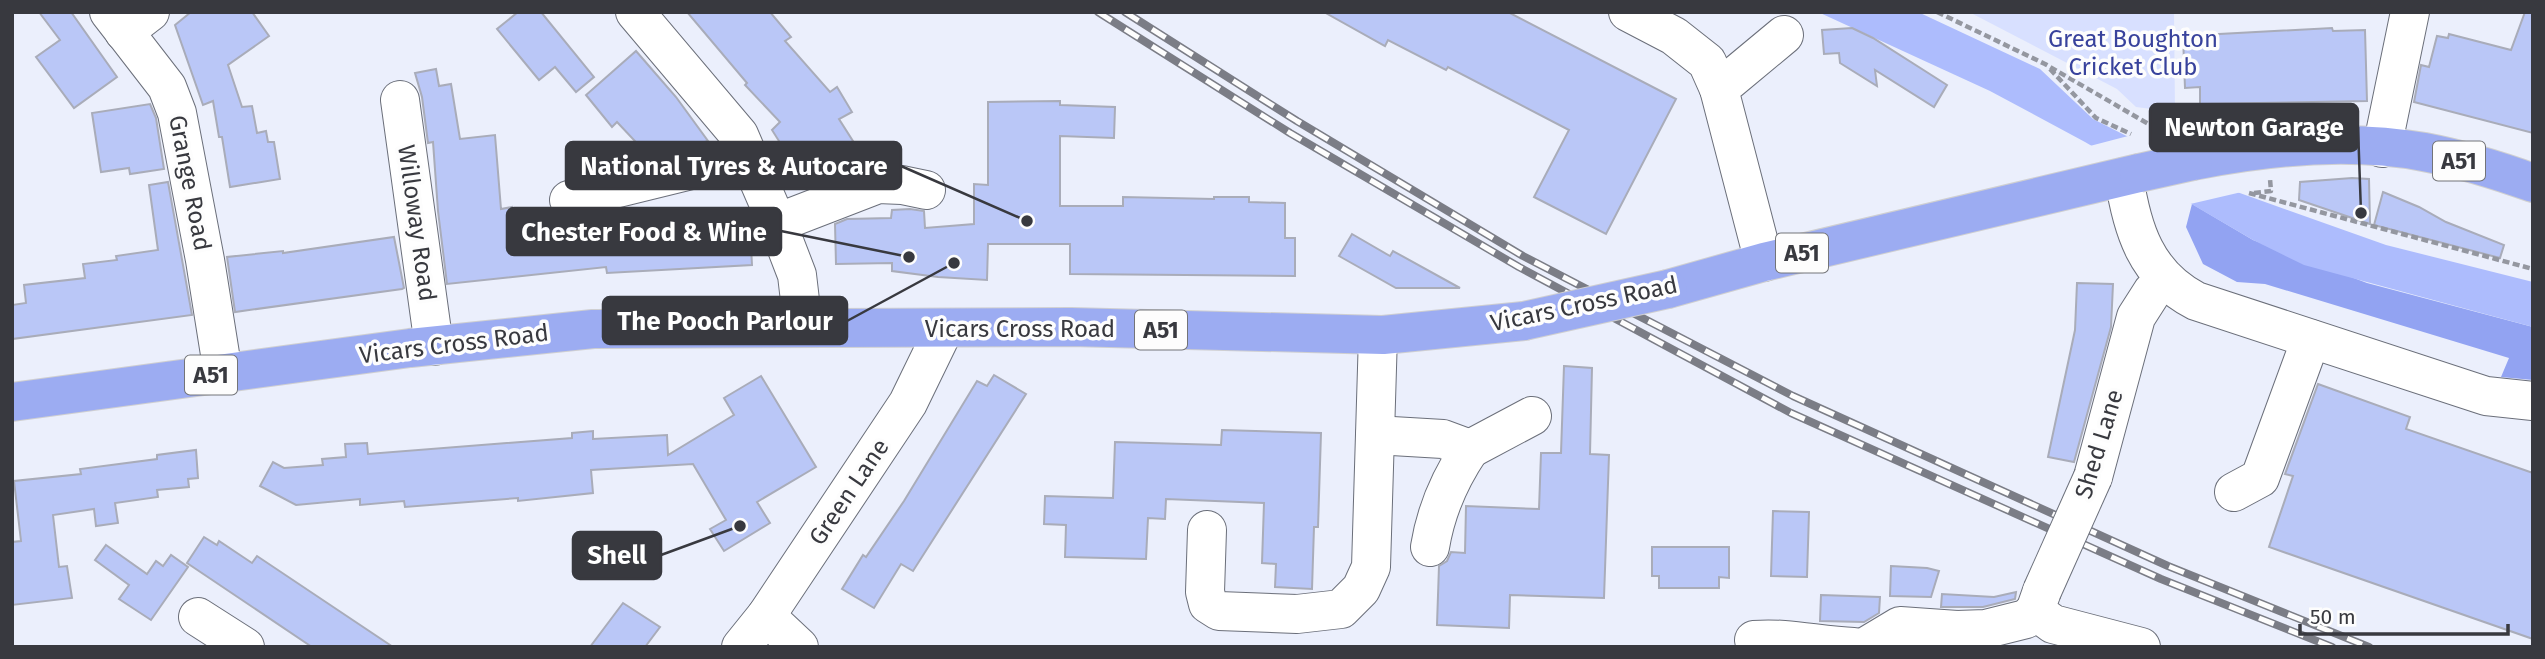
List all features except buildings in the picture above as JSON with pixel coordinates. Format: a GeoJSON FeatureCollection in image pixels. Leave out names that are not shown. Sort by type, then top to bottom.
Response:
{"type":"FeatureCollection","features":[{"type":"Feature","properties":{"kind":"highway","name":"A51"},"geometry":{"type":"LineString","coordinates":[[2132,175],[2268,148],[2334,146],[2423,152],[2492,169],[2533,183]]}},
{"type":"Feature","properties":{"kind":"highway","name":"Vicars Cross Road"},"geometry":{"type":"LineString","coordinates":[[12,402],[434,346],[593,329],[803,326],[944,329],[1071,327],[1378,335],[1524,321],[1668,289],[1764,262],[2132,175]]}},
{"type":"Feature","properties":{"kind":"street"},"geometry":{"type":"LineString","coordinates":[[635,12],[739,135],[778,223],[797,275],[803,326]]}},
{"type":"Feature","properties":{"kind":"street"},"geometry":{"type":"LineString","coordinates":[[1628,12],[1674,36],[1707,62],[1719,89],[1764,262]]}},
{"type":"Feature","properties":{"kind":"street"},"geometry":{"type":"LineString","coordinates":[[2382,148],[2410,12]]}},
{"type":"Feature","properties":{"kind":"street","name":"Grange Road"},"geometry":{"type":"LineString","coordinates":[[128,19],[167,87],[177,113],[223,373]]}},
{"type":"Feature","properties":{"kind":"street"},"geometry":{"type":"LineString","coordinates":[[1719,89],[1784,35]]}},
{"type":"Feature","properties":{"kind":"street","name":"Willoway Road"},"geometry":{"type":"LineString","coordinates":[[400,100],[434,346]]}},
{"type":"Feature","properties":{"kind":"street"},"geometry":{"type":"LineString","coordinates":[[569,200],[748,156]]}},
{"type":"Feature","properties":{"kind":"street"},"geometry":{"type":"LineString","coordinates":[[2132,175],[2128,204],[2149,261],[2179,292],[2196,301],[2486,396],[2533,401]]}},
{"type":"Feature","properties":{"kind":"street"},"geometry":{"type":"LineString","coordinates":[[778,223],[878,184],[926,190]]}},
{"type":"Feature","properties":{"kind":"street","name":"Shed Lane"},"geometry":{"type":"LineString","coordinates":[[2039,601],[2093,477],[2136,317],[2152,292],[2165,279]]}},
{"type":"Feature","properties":{"kind":"street","name":"Green Lane"},"geometry":{"type":"LineString","coordinates":[[741,647],[765,616],[908,403],[944,329]]}},
{"type":"Feature","properties":{"kind":"street"},"geometry":{"type":"LineString","coordinates":[[1207,530],[1205,592],[1208,604],[1219,611],[1297,614],[1341,609],[1361,589],[1371,567],[1378,335]]}},
{"type":"Feature","properties":{"kind":"street"},"geometry":{"type":"LineString","coordinates":[[2234,492],[2260,478],[2311,339]]}},
{"type":"Feature","properties":{"kind":"street"},"geometry":{"type":"LineString","coordinates":[[1430,547],[1435,517],[1453,475],[1470,449],[1532,416]]}},
{"type":"Feature","properties":{"kind":"street"},"geometry":{"type":"LineString","coordinates":[[1375,435],[1443,439],[1470,449]]}},
{"type":"Feature","properties":{"kind":"street"},"geometry":{"type":"LineString","coordinates":[[1865,647],[1900,626],[1986,629],[2026,619],[2039,601],[2053,625],[2141,647]]}},
{"type":"Feature","properties":{"kind":"street"},"geometry":{"type":"LineString","coordinates":[[765,616],[799,647]]}},
{"type":"Feature","properties":{"kind":"street"},"geometry":{"type":"LineString","coordinates":[[198,617],[244,647]]}},
{"type":"Feature","properties":{"kind":"street"},"geometry":{"type":"LineString","coordinates":[[1754,640],[1772,639],[1821,646],[1854,647]]}},
{"type":"Feature","properties":{"kind":"path"},"geometry":{"type":"LineString","coordinates":[[1937,12],[2045,64],[2152,126],[2183,118],[2195,161]]}},
{"type":"Feature","properties":{"kind":"path"},"geometry":{"type":"LineString","coordinates":[[2045,64],[2096,118],[2131,134]]}},
{"type":"Feature","properties":{"kind":"path"},"geometry":{"type":"LineString","coordinates":[[2249,193],[2377,229],[2533,268]]}},
{"type":"Feature","properties":{"kind":"green space","name":"Great Boughton Cricket Club"},"geometry":{"type":"Polygon","coordinates":[[[1969,12],[2174,12],[2175,112],[2136,107],[2117,89],[1969,12]]]}},
{"type":"Feature","properties":{"kind":"shaded area"},"geometry":{"type":"Polygon","coordinates":[[[1818,12],[1918,12],[2040,69],[2093,119],[2237,192],[2386,245],[2533,282],[2533,327],[2304,265],[2253,240],[2085,142],[1990,91],[1818,12]]]}},
{"type":"Feature","properties":{"kind":"shaded area"},"geometry":{"type":"Polygon","coordinates":[[[2192,204],[2253,240],[2367,283],[2533,327],[2533,380],[2501,377],[2509,358],[2265,284],[2237,282],[2203,264],[2186,227],[2192,204]]]}},
{"type":"Feature","properties":{"kind":"pier"},"geometry":{"type":"Polygon","coordinates":[[[2132,135],[2246,191],[2186,205],[2086,147],[2132,135]]]}},
{"type":"Feature","properties":{"kind":"railway"},"geometry":{"type":"LineString","coordinates":[[1098,12],[1290,133],[1519,267],[1791,413],[2161,579],[2332,647]]}},
{"type":"Feature","properties":{"kind":"railway"},"geometry":{"type":"LineString","coordinates":[[1125,12],[1297,121],[1523,256],[1793,396],[2168,566],[2369,647]]}},
{"type":"Feature","properties":{"kind":"place","name":"Newton Garage"},"geometry":{"type":"Point","coordinates":[2361,213]}},
{"type":"Feature","properties":{"kind":"place","name":"National Tyres & Autocare"},"geometry":{"type":"Point","coordinates":[1027,221]}},
{"type":"Feature","properties":{"kind":"place","name":"Chester Food & Wine"},"geometry":{"type":"Point","coordinates":[909,257]}},
{"type":"Feature","properties":{"kind":"place","name":"The Pooch Parlour"},"geometry":{"type":"Point","coordinates":[954,263]}},
{"type":"Feature","properties":{"kind":"place","name":"Shell"},"geometry":{"type":"Point","coordinates":[740,526]}}]}
